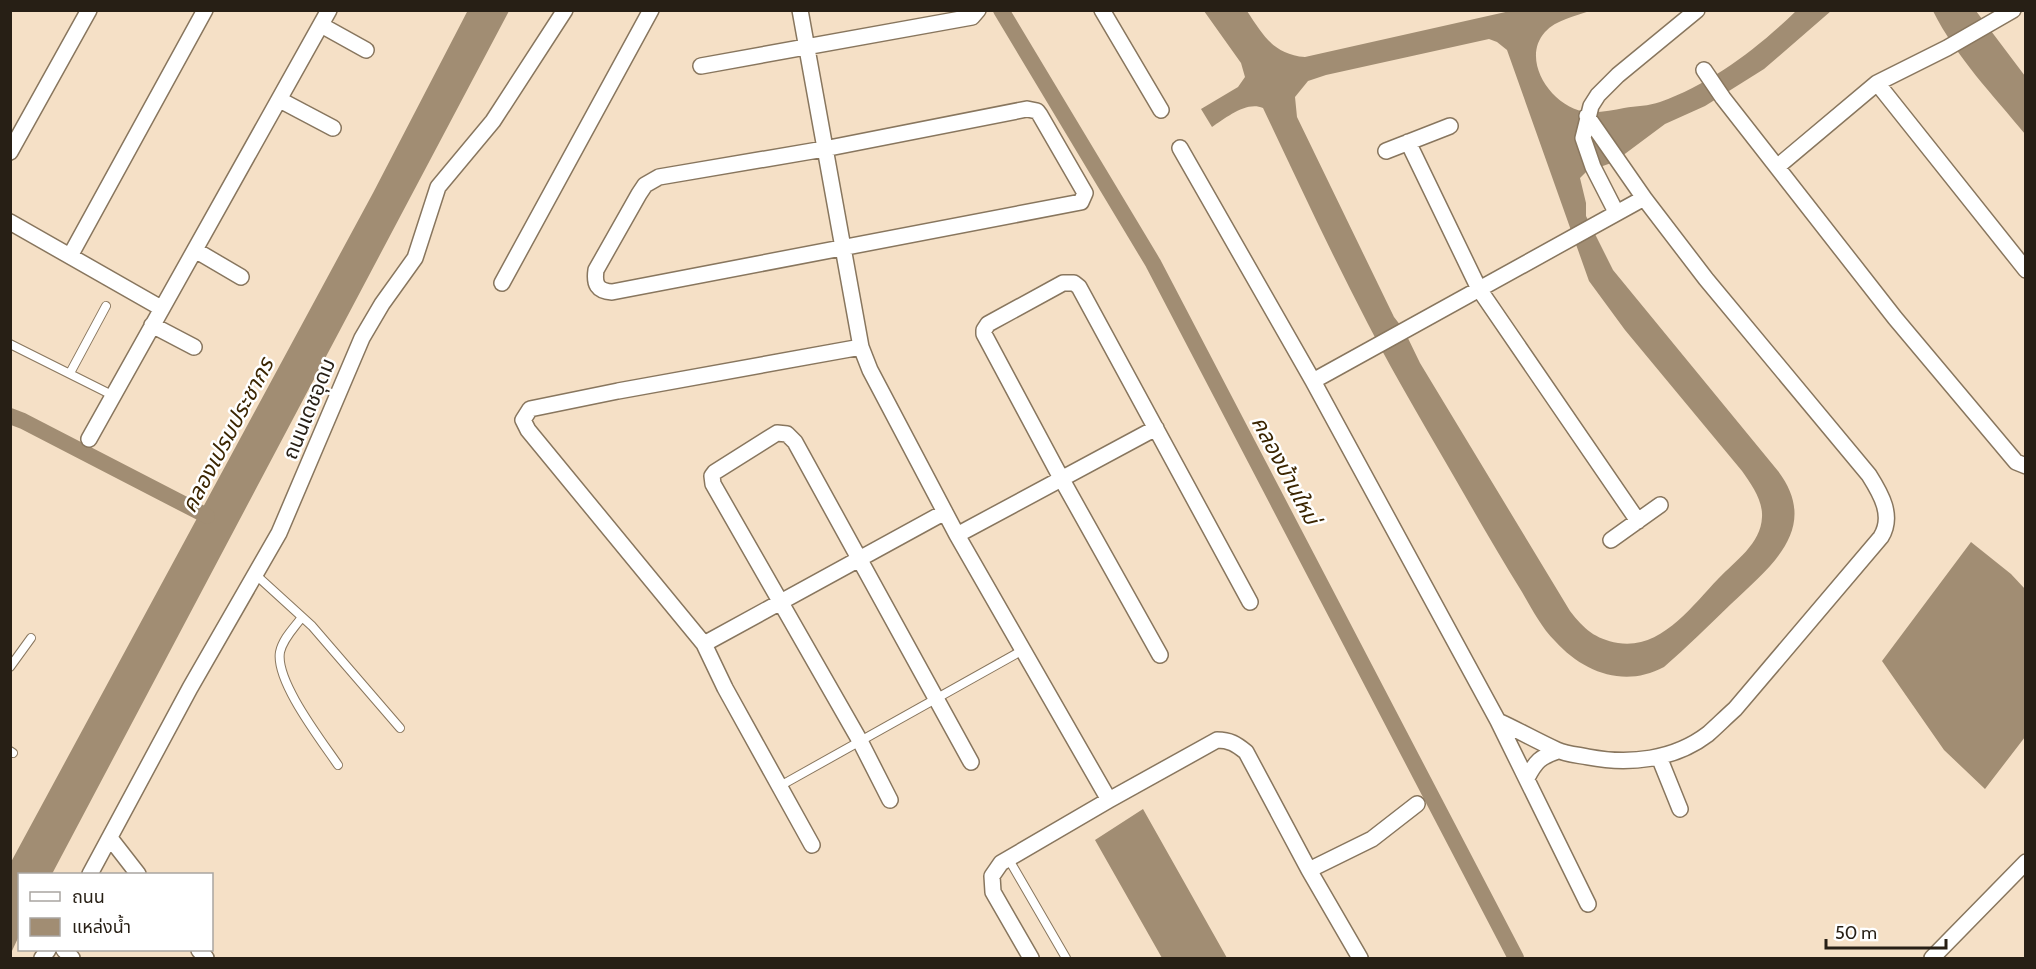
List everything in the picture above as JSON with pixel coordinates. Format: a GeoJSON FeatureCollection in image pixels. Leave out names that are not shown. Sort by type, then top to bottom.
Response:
{"type":"FeatureCollection","features":[{"type":"Feature","properties":{"kind":"street"},"geometry":{"type":"LineString","coordinates":[[10,152],[89,10]]}},
{"type":"Feature","properties":{"kind":"street"},"geometry":{"type":"LineString","coordinates":[[70,256],[205,10]]}},
{"type":"Feature","properties":{"kind":"street"},"geometry":{"type":"LineString","coordinates":[[89,439],[329,10]]}},
{"type":"Feature","properties":{"kind":"street","name":"ถนนเดชอุดม"},"geometry":{"type":"LineString","coordinates":[[91,873],[196,678],[279,533],[368,327],[415,258],[438,187],[493,121],[565,10]]}},
{"type":"Feature","properties":{"kind":"street"},"geometry":{"type":"LineString","coordinates":[[502,282],[651,10]]}},
{"type":"Feature","properties":{"kind":"street"},"geometry":{"type":"LineString","coordinates":[[800,10],[861,347],[883,398],[957,535],[1109,800]]}},
{"type":"Feature","properties":{"kind":"street"},"geometry":{"type":"LineString","coordinates":[[701,66],[972,17],[978,10]]}},
{"type":"Feature","properties":{"kind":"street"},"geometry":{"type":"LineString","coordinates":[[1102,10],[1161,110]]}},
{"type":"Feature","properties":{"kind":"street"},"geometry":{"type":"LineString","coordinates":[[1616,212],[1598,177],[1583,138],[1591,106],[1598,95],[1618,75],[1697,10]]}},
{"type":"Feature","properties":{"kind":"street"},"geometry":{"type":"LineString","coordinates":[[1777,167],[1877,83],[1947,48],[2013,10]]}},
{"type":"Feature","properties":{"kind":"street"},"geometry":{"type":"LineString","coordinates":[[321,25],[366,50]]}},
{"type":"Feature","properties":{"kind":"street"},"geometry":{"type":"LineString","coordinates":[[1704,70],[1722,98],[1895,318],[2016,462],[2025,466]]}},
{"type":"Feature","properties":{"kind":"street"},"geometry":{"type":"LineString","coordinates":[[1877,83],[2025,270]]}},
{"type":"Feature","properties":{"kind":"street"},"geometry":{"type":"LineString","coordinates":[[280,100],[333,128]]}},
{"type":"Feature","properties":{"kind":"street"},"geometry":{"type":"LineString","coordinates":[[1027,108],[1037,111],[1040,115],[1085,193],[1081,202],[843,246],[612,292],[598,288],[596,282],[596,270],[639,194],[651,180],[824,149],[1027,108]]}},
{"type":"Feature","properties":{"kind":"street"},"geometry":{"type":"LineString","coordinates":[[1498,721],[1558,751],[1605,760],[1627,761],[1659,758],[1694,743],[1709,733],[1735,709],[1886,529],[1887,513],[1880,493],[1869,475],[1706,279],[1627,175],[1587,116]]}},
{"type":"Feature","properties":{"kind":"street"},"geometry":{"type":"LineString","coordinates":[[1386,151],[1450,126]]}},
{"type":"Feature","properties":{"kind":"street"},"geometry":{"type":"LineString","coordinates":[[1408,142],[1479,289],[1638,521]]}},
{"type":"Feature","properties":{"kind":"street"},"geometry":{"type":"LineString","coordinates":[[1180,148],[1313,381],[1498,721],[1588,904]]}},
{"type":"Feature","properties":{"kind":"street"},"geometry":{"type":"LineString","coordinates":[[1313,381],[1644,198]]}},
{"type":"Feature","properties":{"kind":"street"},"geometry":{"type":"LineString","coordinates":[[10,222],[161,308]]}},
{"type":"Feature","properties":{"kind":"street"},"geometry":{"type":"LineString","coordinates":[[195,250],[241,277]]}},
{"type":"Feature","properties":{"kind":"street"},"geometry":{"type":"LineString","coordinates":[[1160,655],[984,334],[988,324],[1063,283],[1074,283],[1079,287],[1250,602]]}},
{"type":"Feature","properties":{"kind":"street"},"geometry":{"type":"LineString","coordinates":[[152,325],[194,347]]}},
{"type":"Feature","properties":{"kind":"street"},"geometry":{"type":"LineString","coordinates":[[812,845],[725,688],[704,644],[528,430],[524,424],[524,416],[530,409],[618,390],[861,347]]}},
{"type":"Feature","properties":{"kind":"street"},"geometry":{"type":"LineString","coordinates":[[957,535],[1156,428]]}},
{"type":"Feature","properties":{"kind":"street"},"geometry":{"type":"LineString","coordinates":[[890,800],[860,741],[712,480],[715,472],[777,433],[787,434],[795,442],[971,762]]}},
{"type":"Feature","properties":{"kind":"street"},"geometry":{"type":"LineString","coordinates":[[1611,540],[1660,505]]}},
{"type":"Feature","properties":{"kind":"street"},"geometry":{"type":"LineString","coordinates":[[704,644],[945,512]]}},
{"type":"Feature","properties":{"kind":"street"},"geometry":{"type":"LineString","coordinates":[[1031,958],[993,892],[992,876],[997,869],[1008,858],[1217,740],[1227,740],[1237,744],[1245,752],[1360,958]]}},
{"type":"Feature","properties":{"kind":"street"},"geometry":{"type":"LineString","coordinates":[[1527,778],[1534,764],[1558,751]]}},
{"type":"Feature","properties":{"kind":"street"},"geometry":{"type":"LineString","coordinates":[[1659,758],[1680,809]]}},
{"type":"Feature","properties":{"kind":"street"},"geometry":{"type":"LineString","coordinates":[[1309,870],[1372,839],[1417,804]]}},
{"type":"Feature","properties":{"kind":"street"},"geometry":{"type":"LineString","coordinates":[[110,838],[137,873]]}},
{"type":"Feature","properties":{"kind":"street"},"geometry":{"type":"LineString","coordinates":[[1932,958],[2025,862]]}},
{"type":"Feature","properties":{"kind":"lane"},"geometry":{"type":"LineString","coordinates":[[70,373],[106,306]]}},
{"type":"Feature","properties":{"kind":"lane"},"geometry":{"type":"LineString","coordinates":[[10,344],[112,395]]}},
{"type":"Feature","properties":{"kind":"lane"},"geometry":{"type":"LineString","coordinates":[[256,575],[338,654],[400,728]]}},
{"type":"Feature","properties":{"kind":"lane"},"geometry":{"type":"LineString","coordinates":[[302,617],[284,641],[280,651],[280,668],[298,705],[338,765]]}},
{"type":"Feature","properties":{"kind":"lane"},"geometry":{"type":"LineString","coordinates":[[10,667],[31,638]]}},
{"type":"Feature","properties":{"kind":"lane"},"geometry":{"type":"LineString","coordinates":[[780,786],[1023,650]]}},
{"type":"Feature","properties":{"kind":"lane"},"geometry":{"type":"LineString","coordinates":[[1008,858],[1066,958]]}},
{"type":"Feature","properties":{"kind":"water"},"geometry":{"type":"Polygon","coordinates":[[[468,10],[509,11],[53,873],[18,873],[18,938],[11,953],[11,862],[373,193],[468,10]]]}},
{"type":"Feature","properties":{"kind":"water"},"geometry":{"type":"Polygon","coordinates":[[[1204,11],[1247,11],[1270,42],[1285,52],[1305,57],[1510,11],[1590,11],[1566,19],[1549,28],[1538,44],[1536,56],[1538,70],[1544,82],[1563,103],[1588,112],[1602,112],[1660,102],[1679,94],[1733,64],[1796,11],[1831,11],[1764,69],[1705,106],[1665,124],[1614,162],[1586,172],[1580,178],[1586,203],[1586,216],[1613,270],[1778,471],[1790,492],[1794,510],[1793,528],[1786,545],[1775,560],[1664,667],[1635,676],[1606,674],[1579,662],[1566,652],[1541,624],[1379,346],[1263,108],[1257,106],[1243,109],[1212,127],[1201,109],[1238,87],[1245,77],[1241,63],[1204,11]],[[1489,39],[1308,81],[1295,97],[1297,117],[1394,317],[1404,330],[1420,363],[1570,611],[1585,628],[1596,636],[1618,643],[1648,640],[1662,633],[1686,613],[1752,544],[1761,527],[1761,504],[1742,471],[1625,330],[1589,281],[1507,50],[1489,39]]]}},
{"type":"Feature","properties":{"kind":"water"},"geometry":{"type":"Polygon","coordinates":[[[1933,11],[1976,11],[2025,76],[2025,134],[1964,60],[1933,11]]]}},
{"type":"Feature","properties":{"kind":"water"},"geometry":{"type":"Polygon","coordinates":[[[1971,542],[2011,574],[2025,589],[2025,737],[1985,789],[1944,750],[1882,661],[1971,542]]]}},
{"type":"Feature","properties":{"kind":"water"},"geometry":{"type":"Polygon","coordinates":[[[1143,809],[1227,958],[1162,958],[1095,840],[1143,809]]]}},
{"type":"Feature","properties":{"kind":"waterway","name":"คลองบ้านใหม่"},"geometry":{"type":"LineString","coordinates":[[1001,10],[1153,263],[1516,958]]}},
{"type":"Feature","properties":{"kind":"waterway","name":"คลองเปรมประชากร"},"geometry":{"type":"LineString","coordinates":[[10,416],[207,516]]}}]}
